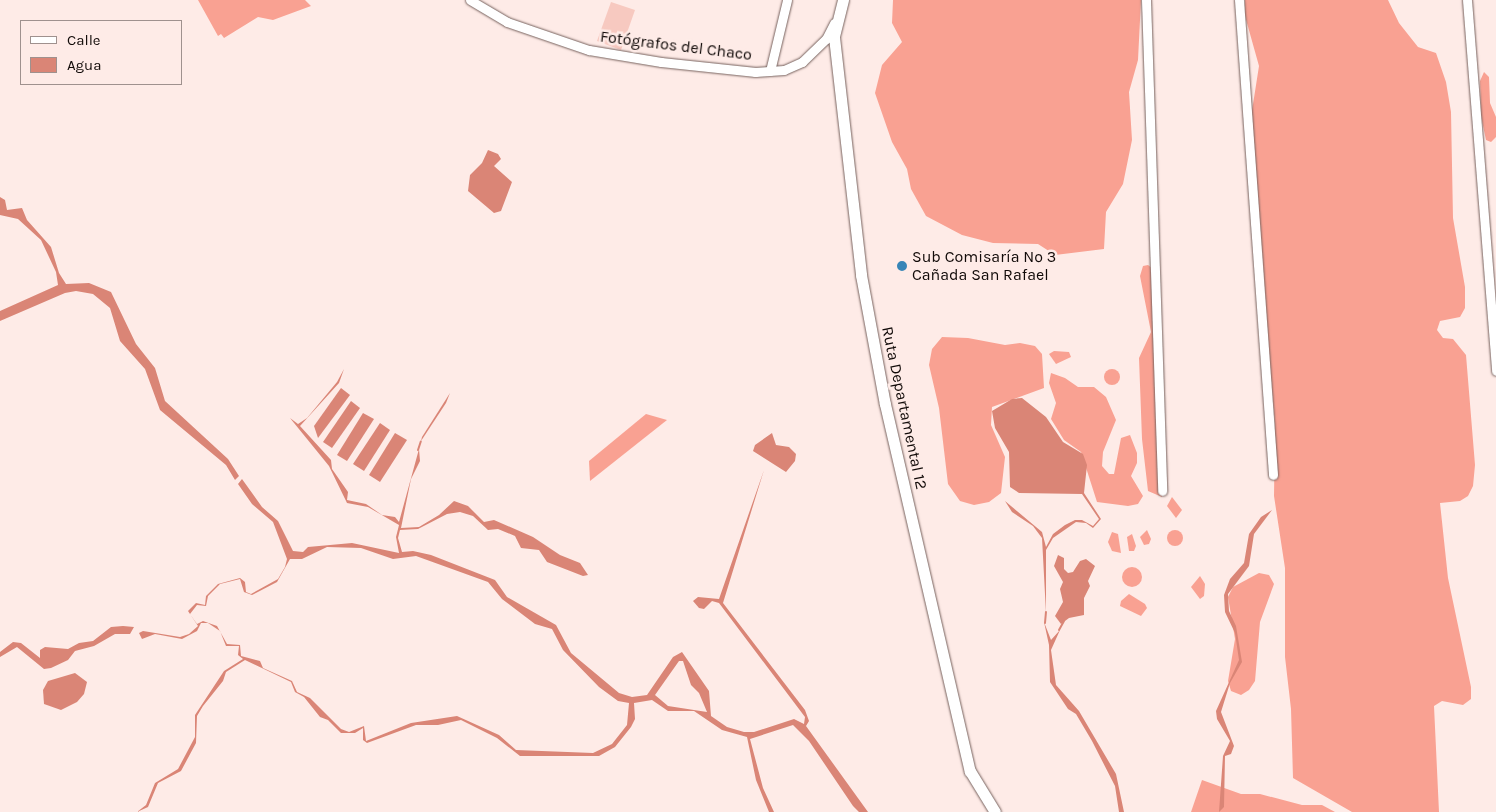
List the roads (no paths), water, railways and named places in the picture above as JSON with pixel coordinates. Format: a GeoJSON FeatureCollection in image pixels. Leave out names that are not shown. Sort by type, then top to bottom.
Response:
{"type":"FeatureCollection","features":[{"type":"Feature","properties":{"kind":"main road","name":"Ruta Departamental 12"},"geometry":{"type":"LineString","coordinates":[[843,0],[835,20],[834,37],[862,275],[885,404],[970,771],[995,812]]}},
{"type":"Feature","properties":{"kind":"street","name":"Fotógrafos del Chaco"},"geometry":{"type":"LineString","coordinates":[[470,0],[508,22],[608,54],[711,69],[770,72],[802,62],[826,39],[835,20]]}},
{"type":"Feature","properties":{"kind":"street"},"geometry":{"type":"LineString","coordinates":[[770,72],[786,0]]}},
{"type":"Feature","properties":{"kind":"street"},"geometry":{"type":"LineString","coordinates":[[1146,0],[1162,491]]}},
{"type":"Feature","properties":{"kind":"street"},"geometry":{"type":"LineString","coordinates":[[1238,0],[1273,475]]}},
{"type":"Feature","properties":{"kind":"street"},"geometry":{"type":"LineString","coordinates":[[1467,0],[1496,371]]}},
{"type":"Feature","properties":{"kind":"water"},"geometry":{"type":"Polygon","coordinates":[[[488,150],[498,154],[501,159],[494,166],[512,182],[501,211],[494,213],[468,191],[470,175],[482,163],[488,150]]]}},
{"type":"Feature","properties":{"kind":"water"},"geometry":{"type":"Polygon","coordinates":[[[0,197],[5,200],[7,210],[22,208],[27,220],[51,247],[59,273],[66,284],[89,283],[111,292],[136,344],[155,368],[165,401],[228,459],[239,476],[235,480],[226,465],[160,410],[145,369],[120,341],[110,308],[93,294],[76,291],[65,293],[0,321],[0,311],[58,285],[56,272],[41,240],[18,219],[0,215],[0,197]]]}},
{"type":"Feature","properties":{"kind":"water"},"geometry":{"type":"Polygon","coordinates":[[[344,369],[339,383],[300,426],[331,460],[332,469],[348,492],[347,500],[366,504],[382,515],[395,517],[399,522],[419,449],[420,461],[411,479],[401,528],[419,527],[439,515],[454,501],[468,506],[484,522],[494,520],[533,537],[560,555],[580,563],[588,575],[583,576],[547,562],[539,550],[521,548],[515,536],[498,529],[488,530],[473,516],[460,512],[447,514],[418,529],[400,530],[398,538],[402,552],[413,551],[431,555],[495,580],[507,597],[556,625],[571,653],[619,693],[632,697],[647,695],[673,657],[682,652],[709,691],[711,716],[727,727],[744,732],[754,732],[794,719],[804,724],[805,717],[719,603],[712,601],[704,609],[699,608],[693,601],[698,597],[719,599],[764,470],[723,603],[805,710],[809,721],[806,726],[868,812],[859,812],[853,806],[809,741],[793,725],[750,739],[763,788],[774,812],[769,812],[756,780],[747,737],[722,730],[694,711],[668,711],[652,700],[634,703],[635,719],[631,727],[615,747],[599,756],[520,756],[497,738],[461,720],[438,725],[416,725],[367,743],[363,740],[363,728],[355,733],[341,733],[328,720],[320,717],[304,697],[295,692],[291,682],[245,660],[226,672],[223,681],[197,716],[196,743],[181,771],[158,783],[148,807],[137,812],[146,805],[155,783],[178,769],[195,737],[195,715],[224,671],[243,659],[238,655],[239,646],[226,646],[221,632],[227,644],[240,645],[241,656],[260,661],[263,668],[292,681],[297,692],[310,698],[341,729],[349,732],[364,726],[366,741],[411,723],[457,716],[499,735],[516,750],[593,753],[612,744],[627,725],[629,703],[618,701],[599,687],[563,650],[552,629],[535,624],[502,599],[488,582],[416,556],[393,559],[361,548],[327,547],[302,559],[290,559],[277,582],[252,595],[244,592],[240,579],[220,584],[208,596],[206,606],[197,605],[190,614],[188,611],[196,603],[205,605],[206,596],[218,584],[240,578],[245,582],[246,592],[251,594],[278,579],[285,567],[287,559],[273,522],[252,504],[238,484],[242,479],[262,507],[278,521],[293,551],[303,552],[308,547],[352,543],[399,553],[396,537],[399,525],[368,507],[347,503],[329,466],[290,418],[298,424],[307,418],[337,382],[344,369]],[[679,661],[655,695],[668,706],[707,712],[699,693],[691,685],[683,661],[679,661]]]}},
{"type":"Feature","properties":{"kind":"water"},"geometry":{"type":"Polygon","coordinates":[[[341,388],[350,395],[318,438],[314,426],[341,388]]]}},
{"type":"Feature","properties":{"kind":"water"},"geometry":{"type":"Polygon","coordinates":[[[450,393],[446,403],[421,441],[422,437],[450,393]]]}},
{"type":"Feature","properties":{"kind":"water"},"geometry":{"type":"Polygon","coordinates":[[[1022,398],[1046,417],[1063,442],[1083,454],[1087,465],[1084,493],[1101,519],[1093,528],[1086,523],[1076,522],[1053,538],[1046,550],[1046,613],[1042,538],[1033,526],[1012,512],[1005,501],[1042,532],[1046,547],[1053,534],[1065,525],[1075,520],[1082,520],[1093,526],[1099,519],[1082,494],[1019,493],[1010,487],[1009,452],[995,428],[992,411],[1012,399],[1022,398]]]}},
{"type":"Feature","properties":{"kind":"water"},"geometry":{"type":"Polygon","coordinates":[[[351,401],[360,408],[332,448],[323,442],[351,401]]]}},
{"type":"Feature","properties":{"kind":"water"},"geometry":{"type":"Polygon","coordinates":[[[363,413],[374,419],[347,461],[337,455],[363,413]]]}},
{"type":"Feature","properties":{"kind":"water"},"geometry":{"type":"Polygon","coordinates":[[[380,423],[390,430],[364,471],[353,464],[380,423]]]}},
{"type":"Feature","properties":{"kind":"water"},"geometry":{"type":"Polygon","coordinates":[[[395,433],[407,440],[380,482],[369,475],[395,433]]]}},
{"type":"Feature","properties":{"kind":"water"},"geometry":{"type":"Polygon","coordinates":[[[772,433],[776,445],[789,447],[796,454],[795,461],[786,472],[753,451],[755,445],[772,433]]]}},
{"type":"Feature","properties":{"kind":"water"},"geometry":{"type":"Polygon","coordinates":[[[1272,510],[1254,534],[1249,566],[1228,594],[1229,611],[1236,626],[1242,662],[1230,683],[1221,712],[1234,746],[1231,754],[1225,756],[1224,807],[1219,812],[1223,756],[1230,741],[1217,719],[1216,711],[1239,660],[1235,633],[1225,612],[1224,595],[1230,579],[1244,563],[1249,534],[1261,517],[1272,510]]]}},
{"type":"Feature","properties":{"kind":"water"},"geometry":{"type":"Polygon","coordinates":[[[1058,555],[1064,558],[1064,569],[1068,573],[1073,572],[1080,561],[1086,559],[1095,566],[1088,581],[1090,586],[1084,598],[1084,615],[1069,618],[1061,624],[1055,616],[1063,602],[1060,589],[1063,582],[1054,566],[1058,555]]]}},
{"type":"Feature","properties":{"kind":"water"},"geometry":{"type":"Polygon","coordinates":[[[190,614],[197,624],[203,621],[217,626],[220,631],[208,623],[201,623],[197,631],[182,639],[155,634],[142,639],[139,633],[143,631],[180,637],[189,634],[198,626],[190,614]]]}},
{"type":"Feature","properties":{"kind":"water"},"geometry":{"type":"Polygon","coordinates":[[[1044,622],[1051,640],[1060,630],[1051,650],[1056,685],[1079,711],[1116,774],[1124,812],[1119,812],[1115,786],[1092,741],[1076,714],[1068,709],[1050,682],[1049,645],[1044,622]]]}},
{"type":"Feature","properties":{"kind":"water"},"geometry":{"type":"Polygon","coordinates":[[[111,627],[134,627],[130,634],[115,634],[94,646],[75,651],[68,660],[51,668],[44,669],[17,647],[0,657],[0,652],[13,642],[21,643],[40,658],[40,650],[45,647],[68,649],[79,643],[93,641],[111,627]]]}},
{"type":"Feature","properties":{"kind":"water"},"geometry":{"type":"Polygon","coordinates":[[[75,673],[87,682],[84,694],[77,702],[61,710],[44,704],[43,690],[48,681],[75,673]]]}},
{"type":"Feature","properties":{"kind":"waterway"},"geometry":{"type":"LineString","coordinates":[[418,450],[421,441]]}},
{"type":"Feature","properties":{"kind":"waterway"},"geometry":{"type":"LineString","coordinates":[[1045,623],[1046,612]]}},
{"type":"Feature","properties":{"kind":"waterway"},"geometry":{"type":"LineString","coordinates":[[1059,630],[1064,621]]}},
{"type":"Feature","properties":{"kind":"place","name":"Sub Comisaría Nº 3 Cañada San Rafael"},"geometry":{"type":"Point","coordinates":[902,266]}}]}
